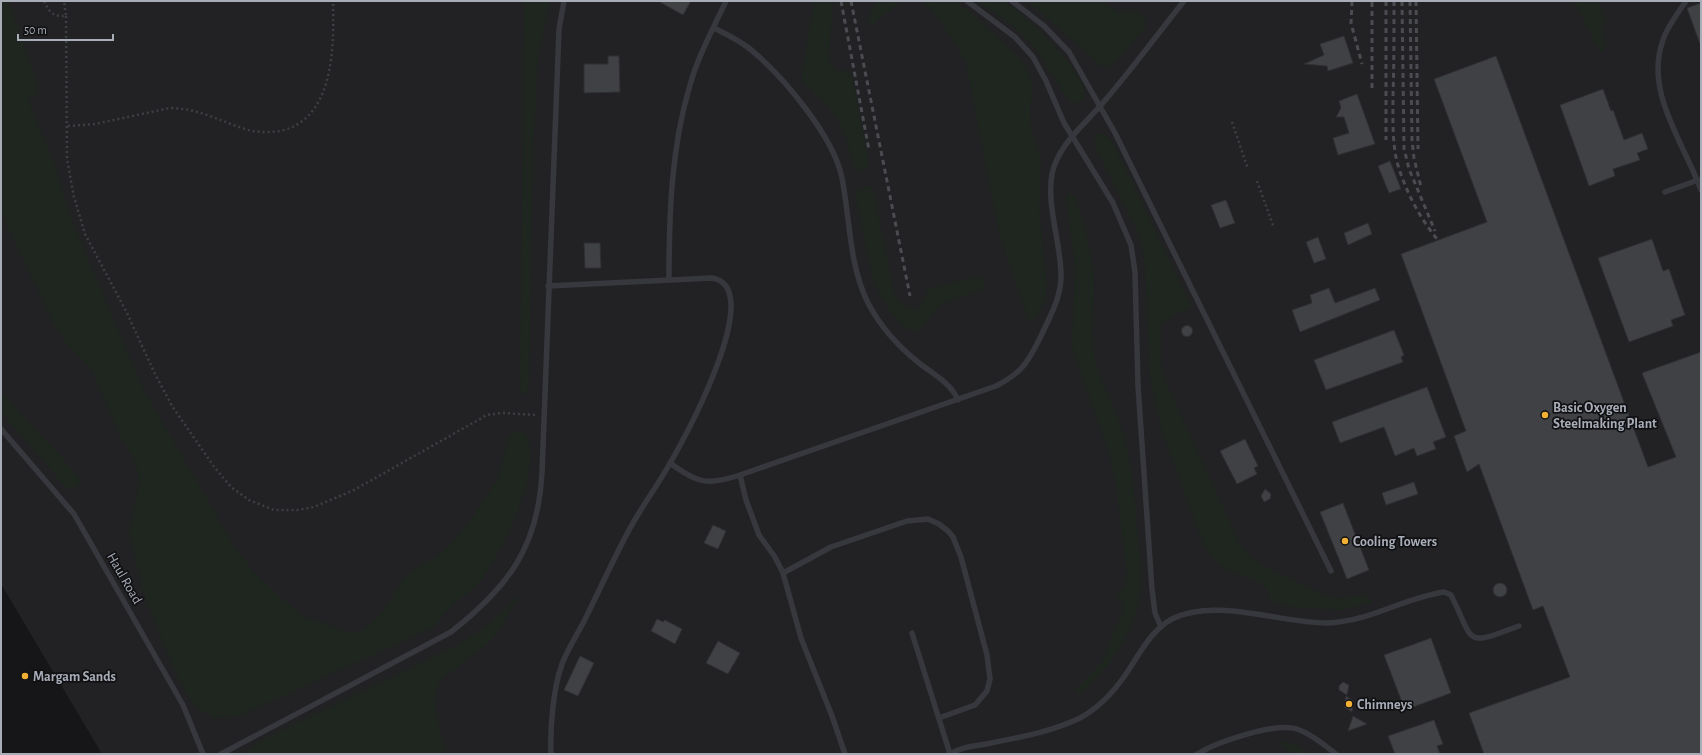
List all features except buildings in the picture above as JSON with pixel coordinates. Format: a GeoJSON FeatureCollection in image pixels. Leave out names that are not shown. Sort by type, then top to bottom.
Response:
{"type":"FeatureCollection","features":[{"type":"Feature","properties":{"kind":"lane"},"geometry":{"type":"LineString","coordinates":[[221,754],[451,632],[488,601],[518,561],[532,534],[541,488],[559,28],[564,1]]}},
{"type":"Feature","properties":{"kind":"lane"},"geometry":{"type":"LineString","coordinates":[[669,280],[670,224],[681,122],[694,72],[726,1]]}},
{"type":"Feature","properties":{"kind":"lane"},"geometry":{"type":"LineString","coordinates":[[967,1],[1024,46],[1040,68],[1064,123],[1113,203],[1126,231],[1133,256],[1138,386],[1152,589],[1155,613],[1161,627]]}},
{"type":"Feature","properties":{"kind":"lane"},"geometry":{"type":"LineString","coordinates":[[1012,1],[1044,26],[1069,52],[1100,106],[1331,571]]}},
{"type":"Feature","properties":{"kind":"lane"},"geometry":{"type":"LineString","coordinates":[[670,463],[688,476],[702,482],[716,482],[958,400],[996,386],[1018,374],[1033,352],[1055,305],[1060,287],[1051,183],[1055,165],[1072,136],[1100,106],[1184,1]]}},
{"type":"Feature","properties":{"kind":"lane"},"geometry":{"type":"LineString","coordinates":[[1686,1],[1663,39],[1657,68],[1658,81],[1673,126],[1699,180],[1701,190]]}},
{"type":"Feature","properties":{"kind":"lane"},"geometry":{"type":"LineString","coordinates":[[714,28],[741,42],[758,56],[792,93],[820,128],[839,164],[855,257],[868,303],[893,338],[919,362],[951,388],[958,400]]}},
{"type":"Feature","properties":{"kind":"lane"},"geometry":{"type":"LineString","coordinates":[[1665,192],[1699,180]]}},
{"type":"Feature","properties":{"kind":"lane"},"geometry":{"type":"LineString","coordinates":[[548,286],[712,278],[722,280],[730,292],[732,308],[730,327],[722,351],[703,396],[670,463],[628,532],[562,665],[555,702],[551,754]]}},
{"type":"Feature","properties":{"kind":"lane","name":"Haul Road"},"geometry":{"type":"LineString","coordinates":[[1,429],[74,514],[183,705],[203,754]]}},
{"type":"Feature","properties":{"kind":"lane"},"geometry":{"type":"LineString","coordinates":[[740,475],[746,500],[759,535],[783,573],[801,638],[832,716],[845,754]]}},
{"type":"Feature","properties":{"kind":"lane"},"geometry":{"type":"LineString","coordinates":[[783,573],[831,547],[907,521],[928,519],[940,524],[948,530],[953,537],[961,557],[987,655],[990,679],[987,691],[975,705],[939,718]]}},
{"type":"Feature","properties":{"kind":"lane"},"geometry":{"type":"LineString","coordinates":[[912,633],[950,754],[968,747],[1050,730],[1089,712],[1116,689],[1148,640],[1161,627],[1177,617],[1209,611],[1232,612],[1313,622],[1349,621],[1369,617],[1444,592],[1451,595],[1466,630],[1474,638],[1483,639],[1519,626]]}},
{"type":"Feature","properties":{"kind":"lane"},"geometry":{"type":"LineString","coordinates":[[1197,754],[1221,742],[1256,732],[1285,727],[1309,734],[1336,754]]}},
{"type":"Feature","properties":{"kind":"path"},"geometry":{"type":"LineString","coordinates":[[44,1],[51,14],[55,16],[66,16]]}},
{"type":"Feature","properties":{"kind":"path"},"geometry":{"type":"LineString","coordinates":[[64,1],[66,16],[67,159],[70,181],[79,216],[93,252],[127,313],[154,372],[172,406],[225,480],[249,500],[274,510],[297,510],[314,507],[354,490],[487,415],[502,413],[544,415]]}},
{"type":"Feature","properties":{"kind":"path"},"geometry":{"type":"LineString","coordinates":[[67,126],[95,124],[170,108],[180,108],[204,114],[250,130],[274,132],[295,126],[310,114],[321,99],[324,90],[334,32],[334,1]]}},
{"type":"Feature","properties":{"kind":"path"},"geometry":{"type":"LineString","coordinates":[[1232,122],[1248,170]]}},
{"type":"Feature","properties":{"kind":"path"},"geometry":{"type":"LineString","coordinates":[[1257,181],[1274,228]]}},
{"type":"Feature","properties":{"kind":"shaded area"},"geometry":{"type":"Polygon","coordinates":[[[1,1],[1701,1],[1701,754],[102,754],[1,584],[1,1]]]}},
{"type":"Feature","properties":{"kind":"shaded area"},"geometry":{"type":"Polygon","coordinates":[[[1,1],[8,1],[37,82],[37,93],[28,100],[55,165],[74,226],[144,390],[236,549],[255,573],[286,602],[305,617],[328,624],[348,633],[362,630],[383,612],[406,574],[440,554],[450,545],[474,515],[497,480],[509,437],[513,432],[523,431],[529,444],[530,463],[526,484],[510,530],[489,569],[480,581],[450,608],[432,628],[239,716],[215,718],[199,709],[192,703],[171,663],[143,591],[129,533],[139,486],[138,472],[132,456],[118,432],[92,370],[66,343],[55,327],[1,212],[1,1]]]}},
{"type":"Feature","properties":{"kind":"shaded area"},"geometry":{"type":"Polygon","coordinates":[[[524,1],[550,1],[538,57],[533,153],[529,382],[526,393],[520,395],[524,1]]]}},
{"type":"Feature","properties":{"kind":"shaded area"},"geometry":{"type":"Polygon","coordinates":[[[814,1],[833,1],[829,57],[831,64],[836,70],[851,71],[868,157],[868,168],[863,171],[854,167],[839,120],[827,105],[801,81],[814,1]]]}},
{"type":"Feature","properties":{"kind":"shaded area"},"geometry":{"type":"Polygon","coordinates":[[[875,1],[901,1],[874,24],[869,24],[868,20],[875,1]]]}},
{"type":"Feature","properties":{"kind":"shaded area"},"geometry":{"type":"Polygon","coordinates":[[[921,1],[954,1],[970,12],[1022,60],[1033,83],[1030,107],[1031,130],[1041,160],[1039,208],[1047,286],[1044,303],[1036,317],[1029,321],[999,234],[966,63],[958,48],[939,20],[921,1]]]}},
{"type":"Feature","properties":{"kind":"shaded area"},"geometry":{"type":"Polygon","coordinates":[[[977,1],[1002,1],[1028,19],[1062,54],[1076,72],[1084,88],[1084,99],[1072,103],[1068,100],[1033,45],[1010,24],[977,1]]]}},
{"type":"Feature","properties":{"kind":"shaded area"},"geometry":{"type":"Polygon","coordinates":[[[1028,1],[1102,1],[1119,12],[1136,10],[1145,18],[1146,27],[1117,61],[1107,68],[1101,66],[1028,1]]]}},
{"type":"Feature","properties":{"kind":"shaded area"},"geometry":{"type":"Polygon","coordinates":[[[1574,1],[1598,1],[1605,21],[1602,31],[1606,45],[1600,52],[1574,1]]]}},
{"type":"Feature","properties":{"kind":"shaded area"},"geometry":{"type":"Polygon","coordinates":[[[1097,134],[1104,134],[1112,141],[1192,306],[1161,323],[1161,365],[1165,380],[1240,544],[1251,557],[1267,568],[1325,595],[1337,598],[1366,595],[1373,602],[1342,610],[1292,607],[1270,602],[1269,594],[1265,587],[1252,579],[1221,566],[1209,555],[1204,546],[1161,429],[1150,378],[1145,263],[1139,235],[1096,149],[1094,143],[1097,134]]]}},
{"type":"Feature","properties":{"kind":"shaded area"},"geometry":{"type":"Polygon","coordinates":[[[867,186],[871,186],[873,189],[894,293],[903,305],[909,308],[918,309],[929,288],[977,277],[982,277],[984,280],[982,289],[940,305],[921,330],[916,332],[899,323],[883,301],[873,279],[855,195],[856,191],[867,186]]]}},
{"type":"Feature","properties":{"kind":"shaded area"},"geometry":{"type":"Polygon","coordinates":[[[1068,192],[1077,202],[1091,255],[1094,280],[1092,332],[1093,349],[1097,368],[1117,414],[1130,462],[1141,577],[1137,608],[1126,636],[1110,662],[1079,695],[1075,690],[1102,662],[1122,613],[1123,603],[1118,599],[1117,595],[1125,586],[1127,575],[1116,485],[1110,456],[1072,347],[1075,266],[1066,198],[1068,192]]]}},
{"type":"Feature","properties":{"kind":"shaded area"},"geometry":{"type":"Polygon","coordinates":[[[1,392],[77,474],[80,480],[79,486],[69,489],[62,483],[1,412],[1,392]]]}},
{"type":"Feature","properties":{"kind":"shaded area"},"geometry":{"type":"Polygon","coordinates":[[[521,592],[500,629],[490,642],[441,680],[437,688],[437,716],[446,754],[243,754],[256,743],[461,643],[493,621],[521,592]]]}},
{"type":"Feature","properties":{"kind":"shaded area"},"geometry":{"type":"Polygon","coordinates":[[[1282,741],[1292,743],[1313,754],[1293,754],[1280,745],[1279,743],[1282,741]]]}},
{"type":"Feature","properties":{"kind":"railway"},"geometry":{"type":"LineString","coordinates":[[841,1],[869,150]]}},
{"type":"Feature","properties":{"kind":"railway"},"geometry":{"type":"LineString","coordinates":[[851,1],[910,296]]}},
{"type":"Feature","properties":{"kind":"railway"},"geometry":{"type":"LineString","coordinates":[[1352,1],[1351,23],[1362,64]]}},
{"type":"Feature","properties":{"kind":"railway"},"geometry":{"type":"LineString","coordinates":[[1372,1],[1372,88]]}},
{"type":"Feature","properties":{"kind":"railway"},"geometry":{"type":"LineString","coordinates":[[1386,1],[1386,140]]}},
{"type":"Feature","properties":{"kind":"railway"},"geometry":{"type":"LineString","coordinates":[[1394,1],[1393,121],[1395,154],[1400,173],[1414,204],[1425,223],[1438,240]]}},
{"type":"Feature","properties":{"kind":"railway"},"geometry":{"type":"LineString","coordinates":[[1402,1],[1404,148],[1409,169],[1435,231]]}},
{"type":"Feature","properties":{"kind":"railway"},"geometry":{"type":"LineString","coordinates":[[1410,1],[1412,140],[1414,158],[1421,187]]}},
{"type":"Feature","properties":{"kind":"railway"},"geometry":{"type":"LineString","coordinates":[[1416,1],[1418,149]]}},
{"type":"Feature","properties":{"kind":"place","name":"Basic Oxygen Steelmaking Plant"},"geometry":{"type":"Point","coordinates":[1545,415]}},
{"type":"Feature","properties":{"kind":"place","name":"Cooling Towers"},"geometry":{"type":"Point","coordinates":[1345,541]}},
{"type":"Feature","properties":{"kind":"place","name":"Margam Sands"},"geometry":{"type":"Point","coordinates":[25,676]}},
{"type":"Feature","properties":{"kind":"place","name":"Chimneys"},"geometry":{"type":"Point","coordinates":[1349,704]}}]}
